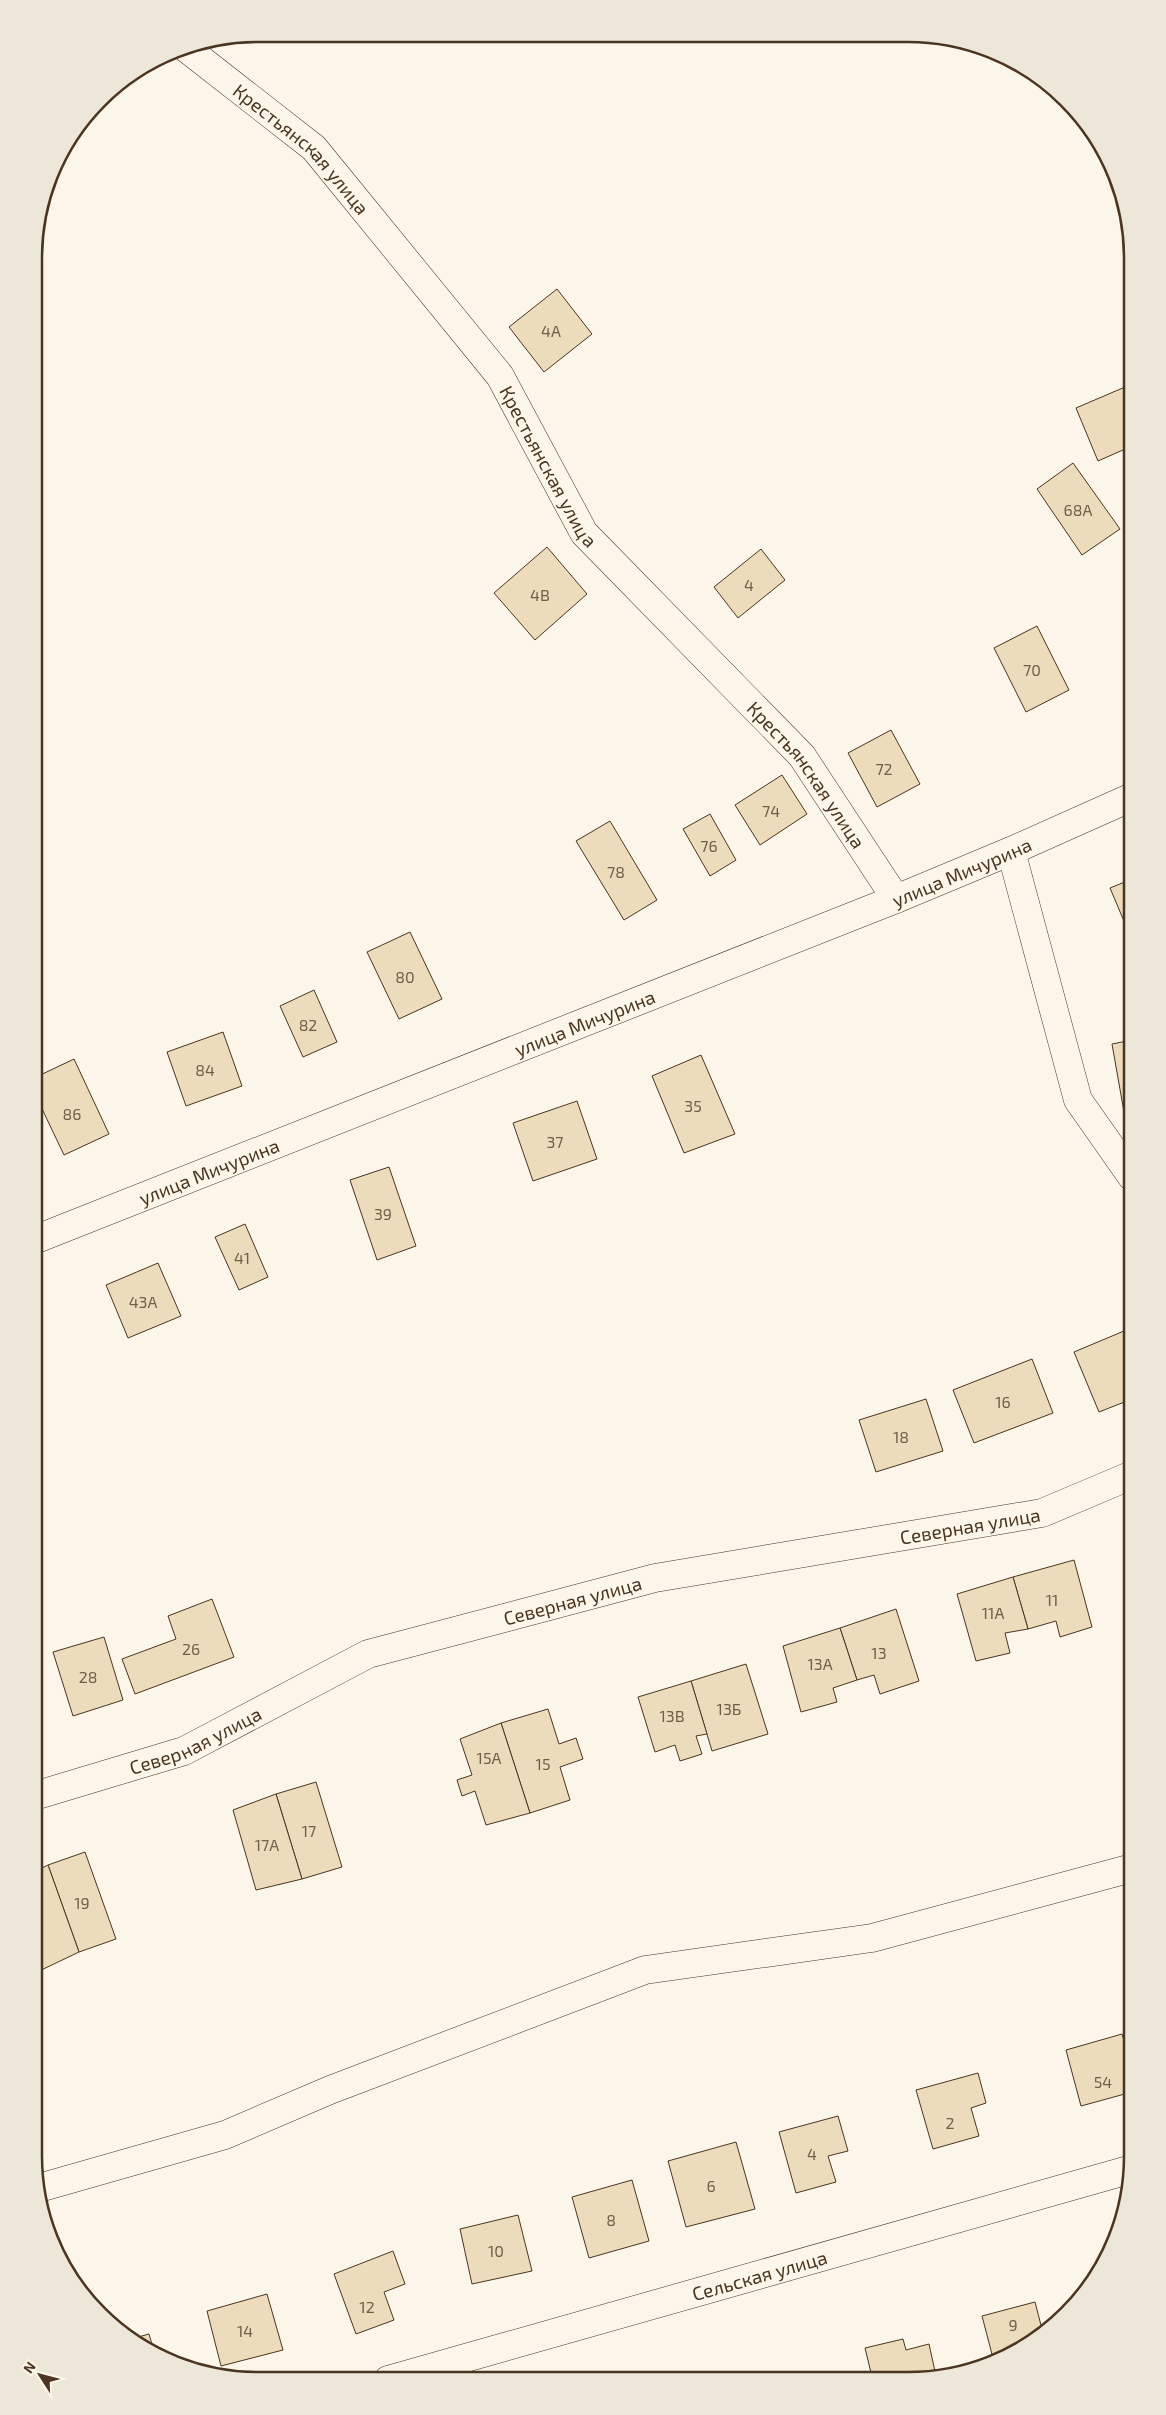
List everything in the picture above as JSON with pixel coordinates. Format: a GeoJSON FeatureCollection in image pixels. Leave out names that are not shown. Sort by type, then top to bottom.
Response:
{"type":"FeatureCollection","features":[{"type":"Feature","properties":{"kind":"street","name":"Крестьянская улица"},"geometry":{"type":"LineString","coordinates":[[192,53],[314,148],[500,376],[584,533],[802,756],[896,899]]}},
{"type":"Feature","properties":{"kind":"street","name":"улица Мичурина"},"geometry":{"type":"LineString","coordinates":[[42,1237],[896,899],[1011,851],[1124,801]]}},
{"type":"Feature","properties":{"kind":"street"},"geometry":{"type":"LineString","coordinates":[[1011,851],[1078,1100],[1124,1166]]}},
{"type":"Feature","properties":{"kind":"street","name":"Северная улица"},"geometry":{"type":"LineString","coordinates":[[42,1794],[184,1751],[368,1654],[655,1578],[1042,1513],[1124,1478]]}},
{"type":"Feature","properties":{"kind":"street"},"geometry":{"type":"LineString","coordinates":[[44,2186],[225,2135],[330,2090],[645,1970],[872,1938],[1124,1870]]}},
{"type":"Feature","properties":{"kind":"street","name":"Сельская улица"},"geometry":{"type":"LineString","coordinates":[[416,2372],[1123,2172]]}},
{"type":"Feature","properties":{"kind":"building"},"geometry":{"type":"Polygon","coordinates":[[[557,289],[592,334],[544,372],[509,327],[557,289]]]}},
{"type":"Feature","properties":{"kind":"building"},"geometry":{"type":"Polygon","coordinates":[[[1124,387],[1124,450],[1098,461],[1076,408],[1124,387]]]}},
{"type":"Feature","properties":{"kind":"building"},"geometry":{"type":"Polygon","coordinates":[[[1073,463],[1120,529],[1082,555],[1037,489],[1073,463]]]}},
{"type":"Feature","properties":{"kind":"building"},"geometry":{"type":"Polygon","coordinates":[[[547,547],[587,594],[535,640],[494,593],[547,547]]]}},
{"type":"Feature","properties":{"kind":"building"},"geometry":{"type":"Polygon","coordinates":[[[761,549],[785,580],[738,618],[714,587],[761,549]]]}},
{"type":"Feature","properties":{"kind":"building"},"geometry":{"type":"Polygon","coordinates":[[[1037,626],[1069,690],[1026,712],[994,648],[1037,626]]]}},
{"type":"Feature","properties":{"kind":"building"},"geometry":{"type":"Polygon","coordinates":[[[891,730],[920,784],[877,807],[848,753],[891,730]]]}},
{"type":"Feature","properties":{"kind":"building"},"geometry":{"type":"Polygon","coordinates":[[[782,775],[807,814],[760,845],[735,805],[782,775]]]}},
{"type":"Feature","properties":{"kind":"building"},"geometry":{"type":"Polygon","coordinates":[[[710,814],[736,860],[710,876],[683,829],[710,814]]]}},
{"type":"Feature","properties":{"kind":"building"},"geometry":{"type":"Polygon","coordinates":[[[610,821],[657,900],[624,920],[576,841],[610,821]]]}},
{"type":"Feature","properties":{"kind":"building"},"geometry":{"type":"Polygon","coordinates":[[[1124,882],[1124,921],[1110,888],[1124,882]]]}},
{"type":"Feature","properties":{"kind":"building"},"geometry":{"type":"Polygon","coordinates":[[[410,932],[442,999],[399,1019],[367,952],[410,932]]]}},
{"type":"Feature","properties":{"kind":"building"},"geometry":{"type":"Polygon","coordinates":[[[314,990],[337,1042],[303,1057],[280,1006],[314,990]]]}},
{"type":"Feature","properties":{"kind":"building"},"geometry":{"type":"Polygon","coordinates":[[[223,1032],[242,1086],[186,1106],[167,1052],[223,1032]]]}},
{"type":"Feature","properties":{"kind":"building"},"geometry":{"type":"Polygon","coordinates":[[[1124,1042],[1124,1112],[1112,1044],[1124,1042]]]}},
{"type":"Feature","properties":{"kind":"building"},"geometry":{"type":"Polygon","coordinates":[[[701,1055],[735,1134],[684,1153],[652,1076],[701,1055]]]}},
{"type":"Feature","properties":{"kind":"building"},"geometry":{"type":"Polygon","coordinates":[[[74,1059],[109,1134],[64,1155],[42,1109],[42,1074],[74,1059]]]}},
{"type":"Feature","properties":{"kind":"building"},"geometry":{"type":"Polygon","coordinates":[[[577,1101],[597,1159],[533,1181],[513,1123],[577,1101]]]}},
{"type":"Feature","properties":{"kind":"building"},"geometry":{"type":"Polygon","coordinates":[[[389,1167],[416,1246],[377,1260],[350,1180],[389,1167]]]}},
{"type":"Feature","properties":{"kind":"building"},"geometry":{"type":"Polygon","coordinates":[[[245,1224],[268,1277],[239,1290],[215,1237],[245,1224]]]}},
{"type":"Feature","properties":{"kind":"building"},"geometry":{"type":"Polygon","coordinates":[[[158,1263],[181,1316],[128,1338],[106,1285],[158,1263]]]}},
{"type":"Feature","properties":{"kind":"building"},"geometry":{"type":"Polygon","coordinates":[[[1124,1331],[1124,1402],[1099,1412],[1074,1352],[1124,1331]]]}},
{"type":"Feature","properties":{"kind":"building"},"geometry":{"type":"Polygon","coordinates":[[[1032,1359],[1053,1413],[974,1443],[953,1390],[1032,1359]]]}},
{"type":"Feature","properties":{"kind":"building"},"geometry":{"type":"Polygon","coordinates":[[[926,1399],[943,1451],[876,1472],[859,1420],[926,1399]]]}},
{"type":"Feature","properties":{"kind":"building"},"geometry":{"type":"Polygon","coordinates":[[[1074,1560],[1092,1627],[1060,1637],[1056,1621],[1028,1629],[1013,1577],[1074,1560]]]}},
{"type":"Feature","properties":{"kind":"building"},"geometry":{"type":"Polygon","coordinates":[[[1013,1577],[1028,1629],[1005,1633],[1010,1653],[976,1661],[957,1594],[1013,1577]]]}},
{"type":"Feature","properties":{"kind":"building"},"geometry":{"type":"Polygon","coordinates":[[[212,1599],[234,1657],[135,1694],[122,1659],[176,1639],[168,1616],[212,1599]]]}},
{"type":"Feature","properties":{"kind":"building"},"geometry":{"type":"Polygon","coordinates":[[[896,1609],[919,1681],[880,1694],[874,1675],[857,1680],[840,1628],[896,1609]]]}},
{"type":"Feature","properties":{"kind":"building"},"geometry":{"type":"Polygon","coordinates":[[[840,1628],[857,1680],[833,1688],[837,1702],[801,1712],[783,1646],[840,1628]]]}},
{"type":"Feature","properties":{"kind":"building"},"geometry":{"type":"Polygon","coordinates":[[[104,1637],[123,1700],[73,1716],[53,1652],[104,1637]]]}},
{"type":"Feature","properties":{"kind":"building"},"geometry":{"type":"Polygon","coordinates":[[[746,1664],[768,1734],[712,1751],[691,1681],[746,1664]]]}},
{"type":"Feature","properties":{"kind":"building"},"geometry":{"type":"Polygon","coordinates":[[[691,1681],[707,1734],[696,1736],[702,1754],[680,1761],[675,1745],[655,1752],[638,1697],[691,1681]]]}},
{"type":"Feature","properties":{"kind":"building"},"geometry":{"type":"Polygon","coordinates":[[[548,1709],[559,1744],[576,1738],[583,1759],[560,1767],[570,1800],[530,1813],[501,1723],[548,1709]]]}},
{"type":"Feature","properties":{"kind":"building"},"geometry":{"type":"Polygon","coordinates":[[[501,1723],[530,1813],[486,1825],[475,1791],[462,1796],[457,1780],[472,1775],[460,1739],[501,1723]]]}},
{"type":"Feature","properties":{"kind":"building"},"geometry":{"type":"Polygon","coordinates":[[[316,1782],[342,1867],[302,1879],[276,1794],[316,1782]]]}},
{"type":"Feature","properties":{"kind":"building"},"geometry":{"type":"Polygon","coordinates":[[[276,1794],[302,1879],[256,1890],[233,1810],[276,1794]]]}},
{"type":"Feature","properties":{"kind":"building"},"geometry":{"type":"Polygon","coordinates":[[[85,1852],[116,1939],[79,1952],[48,1865],[85,1852]]]}},
{"type":"Feature","properties":{"kind":"building"},"geometry":{"type":"Polygon","coordinates":[[[48,1865],[79,1952],[42,1970],[42,1868],[48,1865]]]}},
{"type":"Feature","properties":{"kind":"building"},"geometry":{"type":"Polygon","coordinates":[[[1122,2034],[1124,2041],[1124,2094],[1081,2106],[1066,2050],[1122,2034]]]}},
{"type":"Feature","properties":{"kind":"building"},"geometry":{"type":"Polygon","coordinates":[[[978,2073],[986,2103],[971,2108],[979,2136],[933,2149],[916,2090],[978,2073]]]}},
{"type":"Feature","properties":{"kind":"building"},"geometry":{"type":"Polygon","coordinates":[[[838,2116],[848,2151],[828,2156],[836,2182],[796,2193],[779,2132],[838,2116]]]}},
{"type":"Feature","properties":{"kind":"building"},"geometry":{"type":"Polygon","coordinates":[[[736,2142],[755,2209],[686,2227],[668,2161],[736,2142]]]}},
{"type":"Feature","properties":{"kind":"building"},"geometry":{"type":"Polygon","coordinates":[[[632,2180],[649,2241],[589,2258],[572,2197],[632,2180]]]}},
{"type":"Feature","properties":{"kind":"building"},"geometry":{"type":"Polygon","coordinates":[[[518,2215],[532,2271],[472,2284],[460,2229],[518,2215]]]}},
{"type":"Feature","properties":{"kind":"building"},"geometry":{"type":"Polygon","coordinates":[[[393,2251],[405,2284],[384,2292],[394,2320],[356,2334],[334,2274],[393,2251]]]}},
{"type":"Feature","properties":{"kind":"building"},"geometry":{"type":"Polygon","coordinates":[[[267,2294],[283,2350],[221,2366],[207,2311],[267,2294]]]}},
{"type":"Feature","properties":{"kind":"building"},"geometry":{"type":"Polygon","coordinates":[[[1035,2302],[1041,2326],[1015,2344],[992,2355],[982,2316],[1035,2302]]]}},
{"type":"Feature","properties":{"kind":"building"},"geometry":{"type":"Polygon","coordinates":[[[149,2334],[152,2344],[151,2344],[140,2337],[149,2334]]]}},
{"type":"Feature","properties":{"kind":"building"},"geometry":{"type":"Polygon","coordinates":[[[903,2339],[906,2350],[929,2344],[935,2371],[871,2372],[865,2348],[903,2339]]]}}]}
